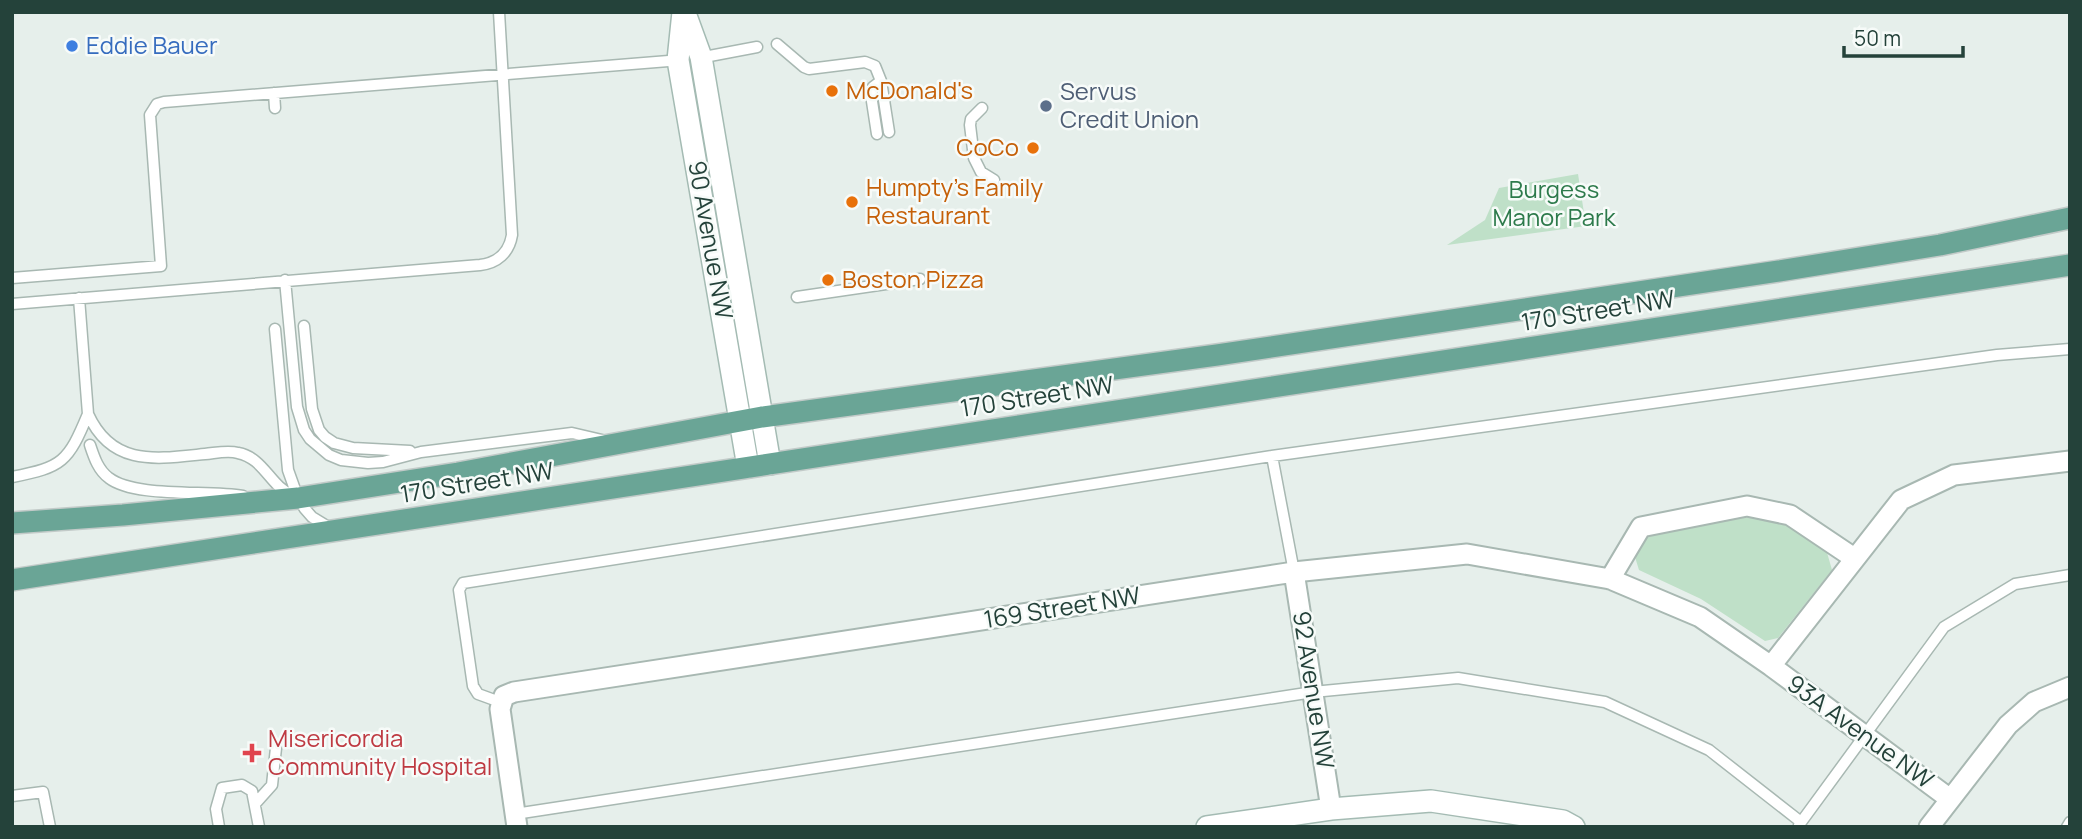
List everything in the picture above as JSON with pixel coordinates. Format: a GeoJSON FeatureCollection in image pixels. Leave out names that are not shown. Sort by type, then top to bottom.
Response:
{"type":"FeatureCollection","features":[{"type":"Feature","properties":{"kind":"main road","name":"170 Street NW"},"geometry":{"type":"LineString","coordinates":[[12,523],[298,498],[458,473],[741,420],[1217,355],[1766,273],[1940,245],[2070,218]]}},
{"type":"Feature","properties":{"kind":"main road","name":"170 Street NW"},"geometry":{"type":"LineString","coordinates":[[12,580],[2070,265]]}},
{"type":"Feature","properties":{"kind":"street","name":"90 Avenue NW"},"geometry":{"type":"LineString","coordinates":[[684,12],[701,57],[770,464]]}},
{"type":"Feature","properties":{"kind":"street","name":"90 Avenue NW"},"geometry":{"type":"LineString","coordinates":[[684,12],[678,60],[748,467]]}},
{"type":"Feature","properties":{"kind":"street"},"geometry":{"type":"LineString","coordinates":[[1771,666],[1901,500],[1954,475],[2070,461]]}},
{"type":"Feature","properties":{"kind":"street"},"geometry":{"type":"LineString","coordinates":[[1610,579],[1642,527],[1747,506],[1790,514],[1854,558]]}},
{"type":"Feature","properties":{"kind":"street","name":"169 Street NW"},"geometry":{"type":"LineString","coordinates":[[507,697],[1294,572],[1467,554],[1610,579],[1700,617],[1771,666]]}},
{"type":"Feature","properties":{"kind":"street","name":"92 Avenue NW"},"geometry":{"type":"LineString","coordinates":[[1294,572],[1331,809]]}},
{"type":"Feature","properties":{"kind":"street","name":"93A Avenue NW"},"geometry":{"type":"LineString","coordinates":[[1771,666],[1950,799]]}},
{"type":"Feature","properties":{"kind":"street"},"geometry":{"type":"LineString","coordinates":[[1929,827],[2021,712],[2034,702],[2070,687]]}},
{"type":"Feature","properties":{"kind":"street"},"geometry":{"type":"LineString","coordinates":[[507,697],[516,820]]}},
{"type":"Feature","properties":{"kind":"street"},"geometry":{"type":"LineString","coordinates":[[1207,827],[1331,809],[1431,801],[1563,821],[1574,827]]}},
{"type":"Feature","properties":{"kind":"lane"},"geometry":{"type":"LineString","coordinates":[[12,304],[480,265],[494,261],[509,249],[512,235],[499,12]]}},
{"type":"Feature","properties":{"kind":"lane"},"geometry":{"type":"LineString","coordinates":[[776,44],[809,69],[870,63],[875,66],[881,81],[889,132]]}},
{"type":"Feature","properties":{"kind":"lane"},"geometry":{"type":"LineString","coordinates":[[12,278],[161,266],[150,115],[157,104],[678,60],[757,47]]}},
{"type":"Feature","properties":{"kind":"lane"},"geometry":{"type":"LineString","coordinates":[[877,134],[871,95],[873,87],[881,81]]}},
{"type":"Feature","properties":{"kind":"lane"},"geometry":{"type":"LineString","coordinates":[[274,93],[275,108]]}},
{"type":"Feature","properties":{"kind":"lane"},"geometry":{"type":"LineString","coordinates":[[982,108],[971,119],[970,125],[974,158],[981,172],[994,180]]}},
{"type":"Feature","properties":{"kind":"lane"},"geometry":{"type":"LineString","coordinates":[[76,272],[78,284]]}},
{"type":"Feature","properties":{"kind":"lane"},"geometry":{"type":"LineString","coordinates":[[797,297],[920,279]]}},
{"type":"Feature","properties":{"kind":"lane"},"geometry":{"type":"LineString","coordinates":[[285,280],[297,407],[304,430],[310,439],[329,455],[356,463],[383,462],[421,452],[572,433],[615,443]]}},
{"type":"Feature","properties":{"kind":"lane"},"geometry":{"type":"LineString","coordinates":[[79,298],[88,414],[101,436],[121,452],[150,458],[239,453],[260,463],[281,489],[298,498]]}},
{"type":"Feature","properties":{"kind":"lane"},"geometry":{"type":"LineString","coordinates":[[304,326],[312,409],[314,419],[325,437],[334,443],[353,448],[421,452]]}},
{"type":"Feature","properties":{"kind":"lane"},"geometry":{"type":"LineString","coordinates":[[275,328],[288,470],[298,498],[312,517],[336,531]]}},
{"type":"Feature","properties":{"kind":"lane"},"geometry":{"type":"LineString","coordinates":[[507,697],[478,694],[473,686],[458,590],[463,583],[1272,456],[1997,355],[2070,349]]}},
{"type":"Feature","properties":{"kind":"lane"},"geometry":{"type":"LineString","coordinates":[[12,477],[44,470],[60,463],[73,446],[88,414]]}},
{"type":"Feature","properties":{"kind":"lane"},"geometry":{"type":"LineString","coordinates":[[90,445],[103,473],[125,486],[150,490],[231,494],[275,501]]}},
{"type":"Feature","properties":{"kind":"lane"},"geometry":{"type":"LineString","coordinates":[[1272,456],[1294,572]]}},
{"type":"Feature","properties":{"kind":"lane"},"geometry":{"type":"LineString","coordinates":[[516,820],[1313,692],[1458,678],[1605,702],[1709,750],[1799,825],[1944,627],[2015,584],[2070,575]]}},
{"type":"Feature","properties":{"kind":"lane"},"geometry":{"type":"LineString","coordinates":[[255,804],[272,785],[276,748]]}},
{"type":"Feature","properties":{"kind":"lane"},"geometry":{"type":"LineString","coordinates":[[219,827],[216,809],[222,788],[242,785],[252,791],[259,827]]}},
{"type":"Feature","properties":{"kind":"lane"},"geometry":{"type":"LineString","coordinates":[[12,796],[43,792],[50,827]]}},
{"type":"Feature","properties":{"kind":"lane"},"geometry":{"type":"LineString","coordinates":[[2067,827],[2070,822]]}},
{"type":"Feature","properties":{"kind":"green space","name":"Burgess Manor Park"},"geometry":{"type":"Polygon","coordinates":[[[1578,174],[1586,226],[1447,245],[1485,220],[1499,188],[1578,174]]]}},
{"type":"Feature","properties":{"kind":"green space"},"geometry":{"type":"Polygon","coordinates":[[[1755,516],[1786,521],[1826,549],[1832,570],[1778,638],[1765,641],[1701,599],[1639,570],[1635,557],[1641,541],[1658,532],[1755,516]]]}},
{"type":"Feature","properties":{"kind":"place","name":"Eddie Bauer"},"geometry":{"type":"Point","coordinates":[72,46]}},
{"type":"Feature","properties":{"kind":"place","name":"McDonald's"},"geometry":{"type":"Point","coordinates":[832,91]}},
{"type":"Feature","properties":{"kind":"place","name":"Servus Credit Union"},"geometry":{"type":"Point","coordinates":[1046,106]}},
{"type":"Feature","properties":{"kind":"place","name":"CoCo"},"geometry":{"type":"Point","coordinates":[1033,148]}},
{"type":"Feature","properties":{"kind":"place","name":"Humpty's Family Restaurant"},"geometry":{"type":"Point","coordinates":[852,202]}},
{"type":"Feature","properties":{"kind":"place","name":"Boston Pizza"},"geometry":{"type":"Point","coordinates":[828,280]}},
{"type":"Feature","properties":{"kind":"place","name":"Misericordia Community Hospital"},"geometry":{"type":"Point","coordinates":[252,753]}}]}
